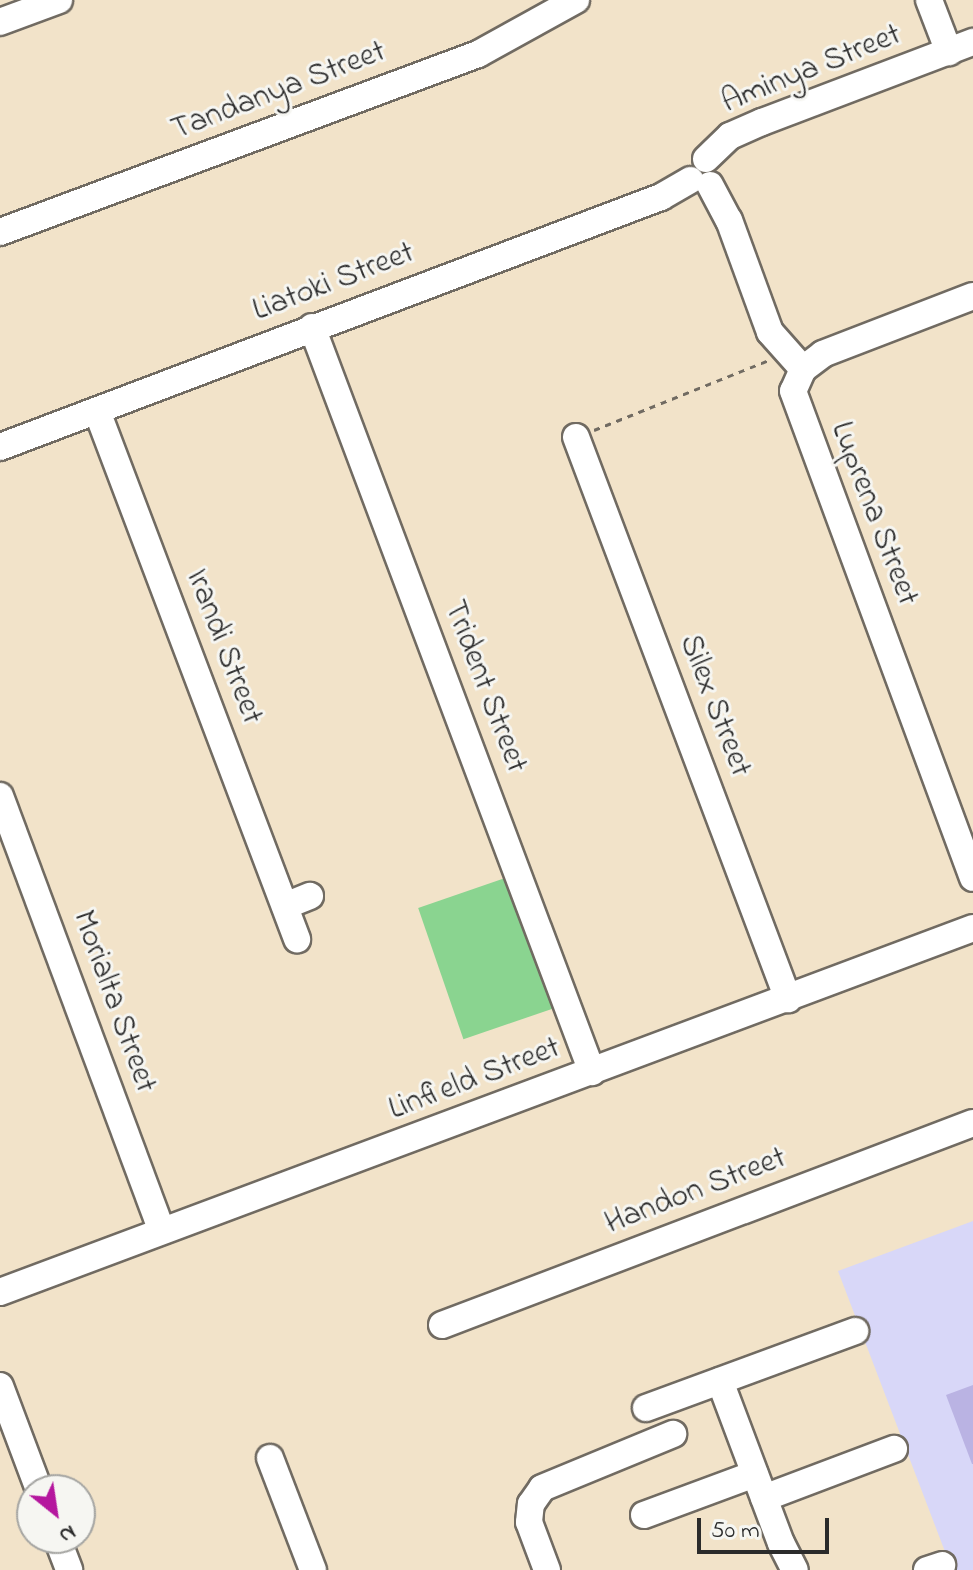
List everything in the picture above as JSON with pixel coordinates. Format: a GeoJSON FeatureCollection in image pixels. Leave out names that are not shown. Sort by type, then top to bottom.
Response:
{"type":"FeatureCollection","features":[{"type":"Feature","properties":{"kind":"street"},"geometry":{"type":"LineString","coordinates":[[0,22],[59,0]]}},
{"type":"Feature","properties":{"kind":"street","name":"Tandanya Street"},"geometry":{"type":"LineString","coordinates":[[0,232],[478,54],[576,0]]}},
{"type":"Feature","properties":{"kind":"street"},"geometry":{"type":"LineString","coordinates":[[929,0],[965,47]]}},
{"type":"Feature","properties":{"kind":"street","name":"Aminya Street"},"geometry":{"type":"LineString","coordinates":[[702,175],[730,136],[965,47]]}},
{"type":"Feature","properties":{"kind":"street"},"geometry":{"type":"LineString","coordinates":[[702,175],[729,220],[770,332],[803,369],[823,354],[973,296]]}},
{"type":"Feature","properties":{"kind":"street","name":"Liatoki Street"},"geometry":{"type":"LineString","coordinates":[[0,447],[661,197],[702,175]]}},
{"type":"Feature","properties":{"kind":"street","name":"Trident Street"},"geometry":{"type":"LineString","coordinates":[[312,327],[592,1072]]}},
{"type":"Feature","properties":{"kind":"street","name":"Luprena Street"},"geometry":{"type":"LineString","coordinates":[[803,369],[793,391],[796,406],[971,864]]}},
{"type":"Feature","properties":{"kind":"street","name":"Irandi Street"},"geometry":{"type":"LineString","coordinates":[[97,411],[297,939]]}},
{"type":"Feature","properties":{"kind":"street","name":"Silex Street"},"geometry":{"type":"LineString","coordinates":[[576,437],[788,999]]}},
{"type":"Feature","properties":{"kind":"street","name":"Morialta Street"},"geometry":{"type":"LineString","coordinates":[[0,796],[162,1231]]}},
{"type":"Feature","properties":{"kind":"street"},"geometry":{"type":"LineString","coordinates":[[285,906],[310,896]]}},
{"type":"Feature","properties":{"kind":"street","name":"Linfield Street"},"geometry":{"type":"LineString","coordinates":[[0,1292],[973,928]]}},
{"type":"Feature","properties":{"kind":"street","name":"Handon Street"},"geometry":{"type":"LineString","coordinates":[[442,1325],[973,1123]]}},
{"type":"Feature","properties":{"kind":"street"},"geometry":{"type":"LineString","coordinates":[[547,1570],[529,1522],[531,1504],[542,1488],[720,1381],[855,1331]]}},
{"type":"Feature","properties":{"kind":"street"},"geometry":{"type":"LineString","coordinates":[[720,1381],[795,1570]]}},
{"type":"Feature","properties":{"kind":"street"},"geometry":{"type":"LineString","coordinates":[[0,1386],[33,1474]]}},
{"type":"Feature","properties":{"kind":"street"},"geometry":{"type":"LineString","coordinates":[[643,1427],[673,1434]]}},
{"type":"Feature","properties":{"kind":"street"},"geometry":{"type":"LineString","coordinates":[[644,1515],[894,1449]]}},
{"type":"Feature","properties":{"kind":"street"},"geometry":{"type":"LineString","coordinates":[[270,1458],[313,1570]]}},
{"type":"Feature","properties":{"kind":"path"},"geometry":{"type":"LineString","coordinates":[[576,437],[773,358]]}},
{"type":"Feature","properties":{"kind":"shaded area"},"geometry":{"type":"Polygon","coordinates":[[[973,1221],[973,1570],[952,1570],[838,1271],[973,1221]]]}},
{"type":"Feature","properties":{"kind":"green space"},"geometry":{"type":"Polygon","coordinates":[[[508,877],[553,1008],[463,1039],[418,908],[508,877]]]}},
{"type":"Feature","properties":{"kind":"building"},"geometry":{"type":"Polygon","coordinates":[[[973,1385],[973,1464],[972,1464],[946,1395],[973,1385]]]}}]}
